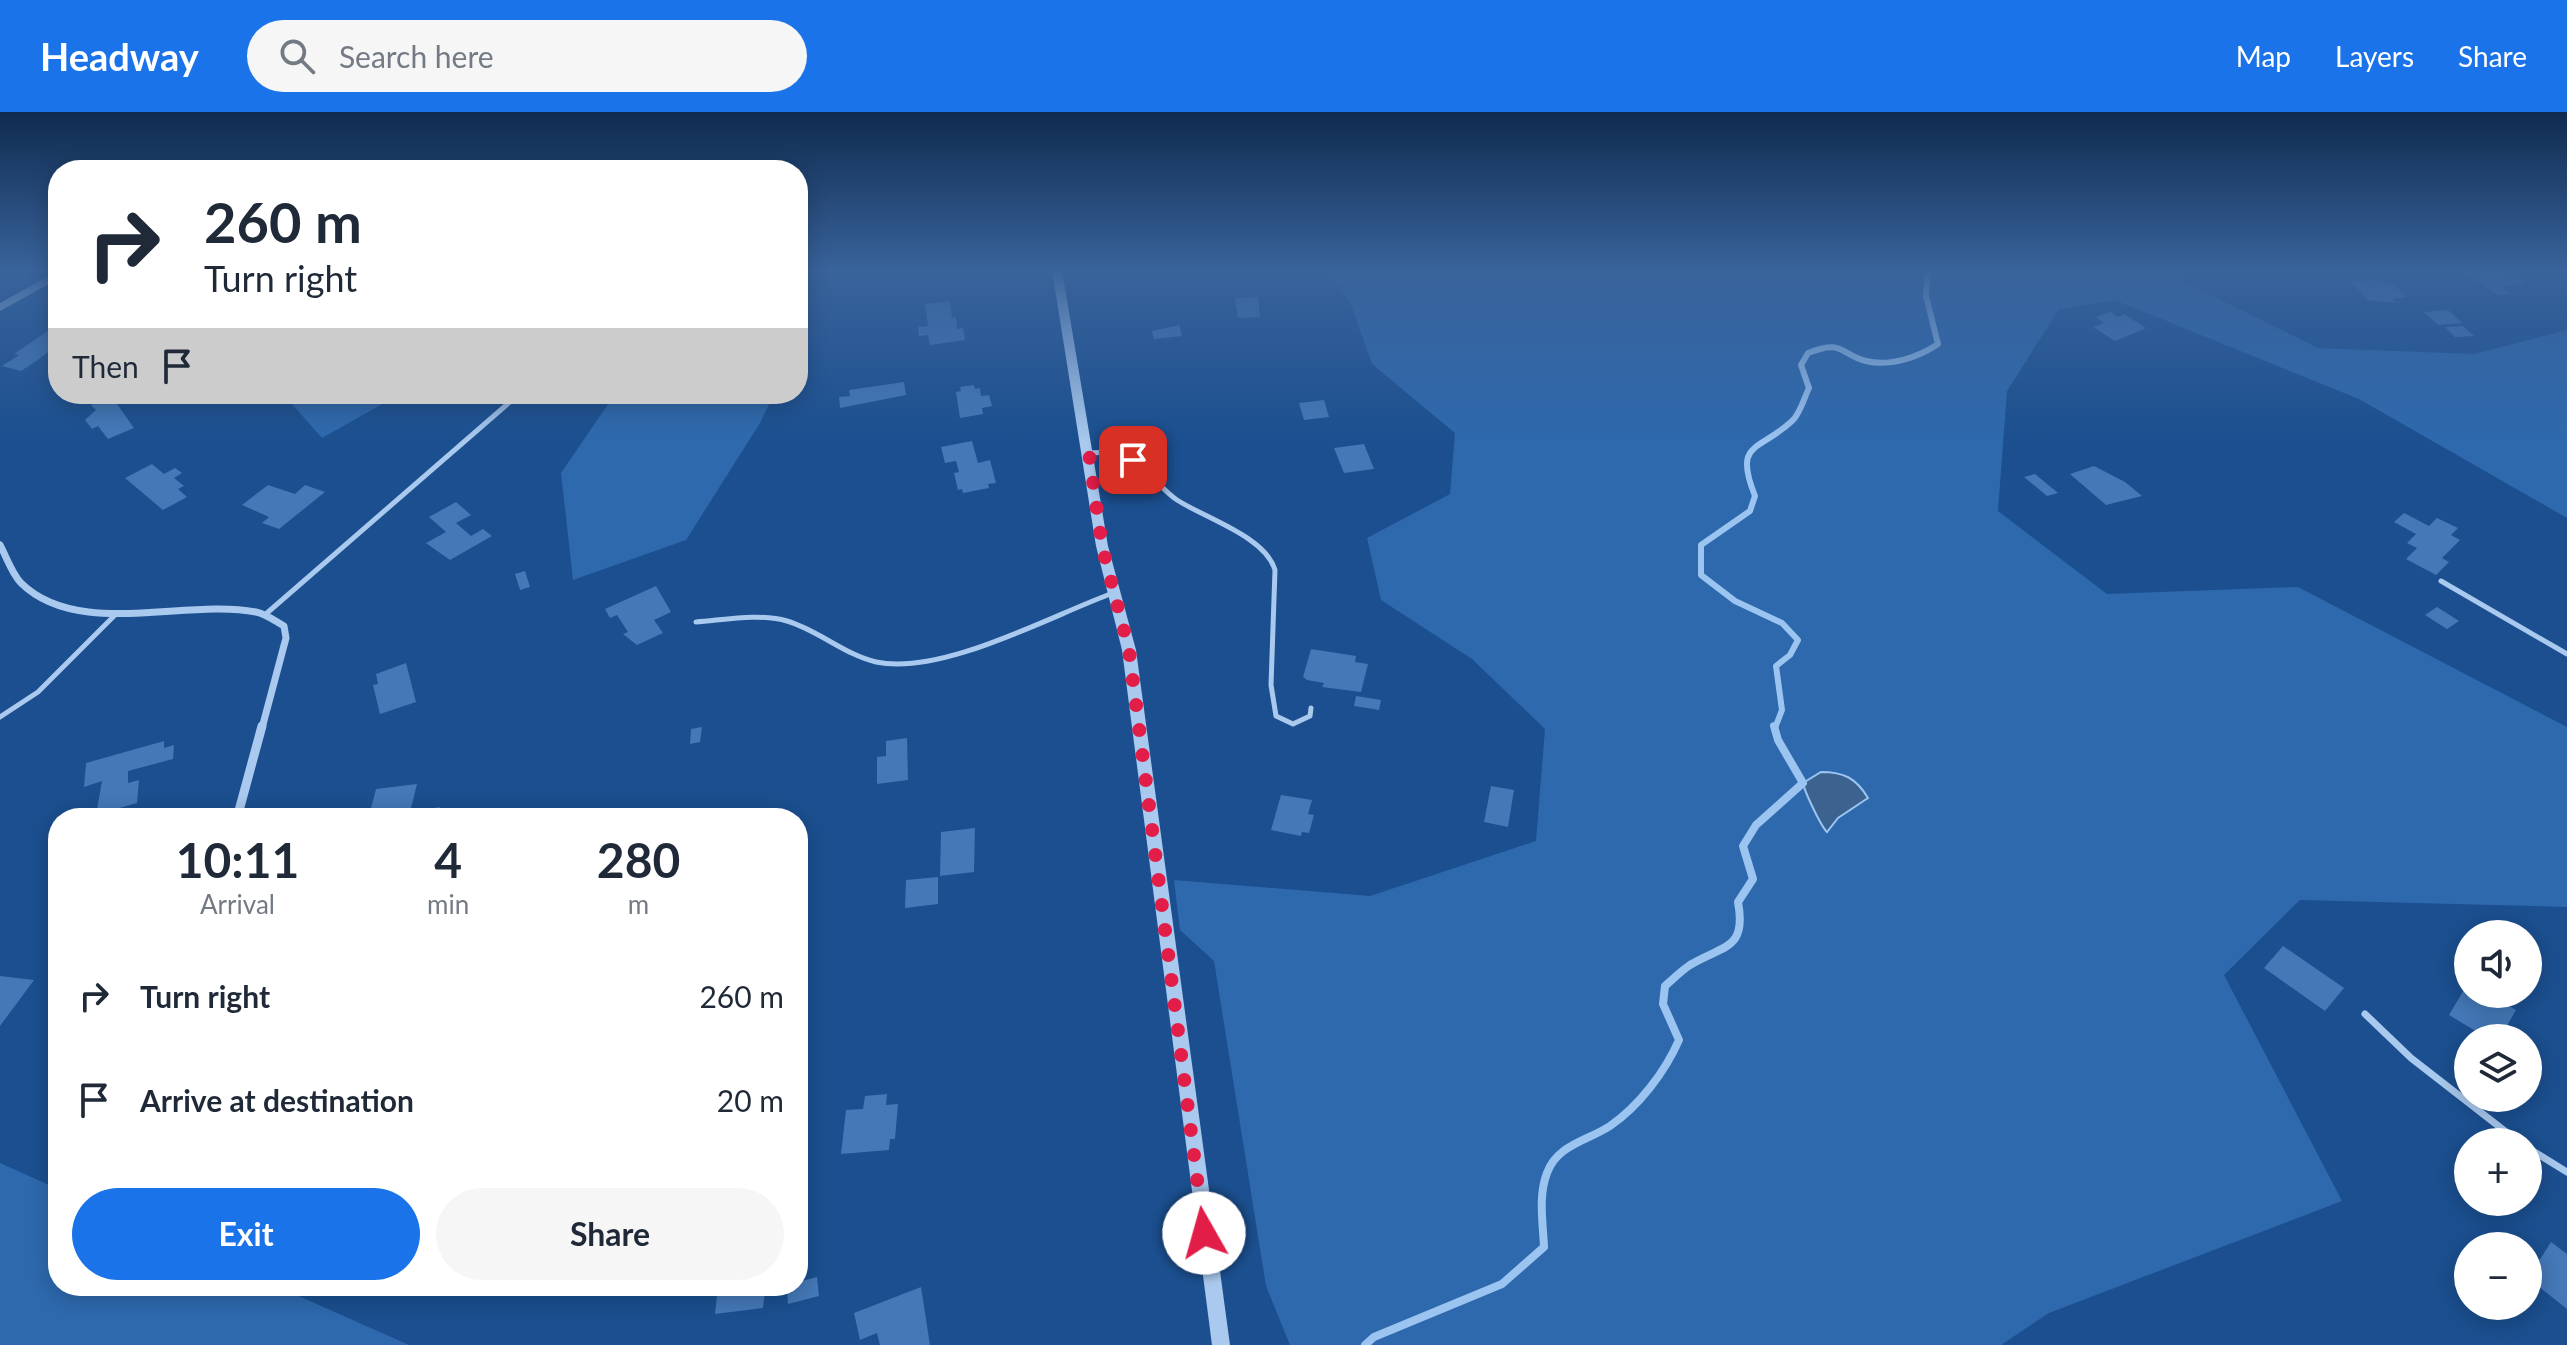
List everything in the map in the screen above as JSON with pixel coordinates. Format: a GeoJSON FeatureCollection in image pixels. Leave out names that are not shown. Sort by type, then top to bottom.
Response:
{"type":"FeatureCollection","features":[{"type":"Feature","properties":{"kind":"street"},"geometry":{"type":"LineString","coordinates":[[1067,328],[1113,593],[1129,650],[1221,1345]]}},
{"type":"Feature","properties":{"kind":"street"},"geometry":{"type":"LineString","coordinates":[[0,545],[16,576],[43,597],[74,608],[115,615],[237,610],[267,613],[284,626],[286,638],[240,808]]}},
{"type":"Feature","properties":{"kind":"lane"},"geometry":{"type":"LineString","coordinates":[[267,613],[507,404]]}},
{"type":"Feature","properties":{"kind":"lane"},"geometry":{"type":"LineString","coordinates":[[1089,453],[1112,452],[1133,460],[1175,499],[1263,549],[1275,570],[1271,685],[1276,716],[1293,724],[1310,716],[1311,708]]}},
{"type":"Feature","properties":{"kind":"lane"},"geometry":{"type":"LineString","coordinates":[[2441,581],[2567,654]]}},
{"type":"Feature","properties":{"kind":"lane"},"geometry":{"type":"LineString","coordinates":[[696,622],[770,618],[788,621],[867,659],[897,665],[921,664],[1027,630],[1046,618],[1113,593]]}},
{"type":"Feature","properties":{"kind":"lane"},"geometry":{"type":"LineString","coordinates":[[0,717],[38,692],[115,615]]}},
{"type":"Feature","properties":{"kind":"lane"},"geometry":{"type":"LineString","coordinates":[[2365,1014],[2411,1058],[2501,1128]]}},
{"type":"Feature","properties":{"kind":"lane"},"geometry":{"type":"LineString","coordinates":[[2542,1157],[2567,1172]]}},
{"type":"Feature","properties":{"kind":"shaded area"},"geometry":{"type":"Polygon","coordinates":[[[1359,328],[2047,328],[2007,391],[1998,511],[2107,594],[2298,587],[2567,727],[2567,907],[2300,900],[2224,975],[2342,1201],[2049,1313],[2001,1345],[1290,1345],[1266,1286],[1214,961],[1180,930],[1174,880],[1370,896],[1536,841],[1545,729],[1472,659],[1381,600],[1367,538],[1450,494],[1455,433],[1372,364],[1359,328]]]}},
{"type":"Feature","properties":{"kind":"shaded area"},"geometry":{"type":"Polygon","coordinates":[[[2183,328],[2277,328],[2318,348],[2474,354],[2567,330],[2567,518],[2359,399],[2183,328]]]}},
{"type":"Feature","properties":{"kind":"shaded area"},"geometry":{"type":"Polygon","coordinates":[[[292,404],[382,404],[322,438],[292,404]]]}},
{"type":"Feature","properties":{"kind":"shaded area"},"geometry":{"type":"Polygon","coordinates":[[[608,404],[769,404],[686,540],[573,580],[561,473],[608,404]]]}},
{"type":"Feature","properties":{"kind":"shaded area"},"geometry":{"type":"Polygon","coordinates":[[[1821,772],[1849,778],[1868,798],[1838,818],[1827,832],[1803,783],[1821,772]]]}},
{"type":"Feature","properties":{"kind":"shaded area"},"geometry":{"type":"Polygon","coordinates":[[[0,1163],[48,1185],[48,1296],[299,1296],[409,1345],[0,1345],[0,1163]]]}},
{"type":"Feature","properties":{"kind":"building"},"geometry":{"type":"Polygon","coordinates":[[[918,328],[963,328],[965,340],[930,345],[928,335],[919,336],[918,328]]]}},
{"type":"Feature","properties":{"kind":"building"},"geometry":{"type":"Polygon","coordinates":[[[1180,328],[1182,336],[1154,339],[1152,331],[1180,328]]]}},
{"type":"Feature","properties":{"kind":"building"},"geometry":{"type":"Polygon","coordinates":[[[2094,328],[2146,328],[2115,341],[2094,328]]]}},
{"type":"Feature","properties":{"kind":"building"},"geometry":{"type":"Polygon","coordinates":[[[2446,328],[2465,328],[2474,336],[2455,337],[2446,328]]]}},
{"type":"Feature","properties":{"kind":"building"},"geometry":{"type":"Polygon","coordinates":[[[48,331],[48,352],[21,371],[2,366],[19,355],[14,354],[48,331]]]}},
{"type":"Feature","properties":{"kind":"building"},"geometry":{"type":"Polygon","coordinates":[[[904,382],[906,395],[840,408],[839,397],[850,396],[849,390],[904,382]]]}},
{"type":"Feature","properties":{"kind":"building"},"geometry":{"type":"Polygon","coordinates":[[[974,385],[975,389],[980,388],[981,396],[989,395],[992,406],[982,408],[983,414],[960,418],[956,392],[961,391],[960,387],[974,385]]]}},
{"type":"Feature","properties":{"kind":"building"},"geometry":{"type":"Polygon","coordinates":[[[1324,400],[1329,417],[1304,420],[1299,403],[1324,400]]]}},
{"type":"Feature","properties":{"kind":"building"},"geometry":{"type":"Polygon","coordinates":[[[117,404],[134,428],[108,439],[98,426],[92,429],[85,420],[96,410],[91,405],[117,404]]]}},
{"type":"Feature","properties":{"kind":"building"},"geometry":{"type":"Polygon","coordinates":[[[972,441],[978,463],[990,460],[996,483],[988,484],[989,488],[963,493],[962,489],[958,490],[954,473],[959,472],[956,461],[945,463],[941,447],[972,441]]]}},
{"type":"Feature","properties":{"kind":"building"},"geometry":{"type":"Polygon","coordinates":[[[1364,444],[1374,469],[1344,473],[1334,448],[1364,444]]]}},
{"type":"Feature","properties":{"kind":"building"},"geometry":{"type":"Polygon","coordinates":[[[152,464],[164,474],[175,468],[182,473],[174,478],[184,486],[178,489],[187,497],[163,510],[125,478],[152,464]]]}},
{"type":"Feature","properties":{"kind":"building"},"geometry":{"type":"Polygon","coordinates":[[[2094,466],[2125,482],[2142,496],[2106,505],[2070,474],[2094,466]]]}},
{"type":"Feature","properties":{"kind":"building"},"geometry":{"type":"Polygon","coordinates":[[[2035,474],[2058,493],[2047,496],[2024,477],[2035,474]]]}},
{"type":"Feature","properties":{"kind":"building"},"geometry":{"type":"Polygon","coordinates":[[[268,485],[295,494],[305,485],[325,492],[279,529],[262,523],[269,517],[242,505],[268,485]]]}},
{"type":"Feature","properties":{"kind":"building"},"geometry":{"type":"Polygon","coordinates":[[[456,502],[471,515],[456,523],[471,536],[483,529],[492,536],[450,560],[426,543],[446,532],[429,517],[456,502]]]}},
{"type":"Feature","properties":{"kind":"building"},"geometry":{"type":"Polygon","coordinates":[[[2404,513],[2429,526],[2437,518],[2458,528],[2451,535],[2460,540],[2442,558],[2449,562],[2436,575],[2406,559],[2417,548],[2407,543],[2416,534],[2394,522],[2404,513]]]}},
{"type":"Feature","properties":{"kind":"building"},"geometry":{"type":"Polygon","coordinates":[[[525,571],[530,587],[520,590],[515,574],[525,571]]]}},
{"type":"Feature","properties":{"kind":"building"},"geometry":{"type":"Polygon","coordinates":[[[656,586],[671,612],[654,620],[663,633],[637,645],[623,634],[628,632],[617,615],[610,618],[605,609],[656,586]]]}},
{"type":"Feature","properties":{"kind":"building"},"geometry":{"type":"Polygon","coordinates":[[[2437,607],[2459,621],[2447,629],[2425,615],[2437,607]]]}},
{"type":"Feature","properties":{"kind":"building"},"geometry":{"type":"Polygon","coordinates":[[[1311,649],[1356,656],[1355,662],[1368,664],[1361,692],[1322,687],[1324,683],[1303,677],[1311,649]]]}},
{"type":"Feature","properties":{"kind":"building"},"geometry":{"type":"Polygon","coordinates":[[[406,663],[416,702],[380,714],[373,685],[378,684],[376,674],[406,663]]]}},
{"type":"Feature","properties":{"kind":"building"},"geometry":{"type":"Polygon","coordinates":[[[1356,696],[1381,700],[1379,710],[1354,706],[1356,696]]]}},
{"type":"Feature","properties":{"kind":"building"},"geometry":{"type":"Polygon","coordinates":[[[702,727],[700,742],[690,744],[691,729],[702,727]]]}},
{"type":"Feature","properties":{"kind":"building"},"geometry":{"type":"Polygon","coordinates":[[[907,738],[908,780],[877,784],[877,757],[886,756],[886,741],[907,738]]]}},
{"type":"Feature","properties":{"kind":"building"},"geometry":{"type":"Polygon","coordinates":[[[164,741],[164,748],[174,745],[173,759],[128,771],[128,783],[139,780],[137,803],[120,808],[97,808],[102,781],[84,787],[86,763],[164,741]]]}},
{"type":"Feature","properties":{"kind":"building"},"geometry":{"type":"Polygon","coordinates":[[[417,784],[411,808],[371,808],[376,789],[417,784]]]}},
{"type":"Feature","properties":{"kind":"building"},"geometry":{"type":"Polygon","coordinates":[[[1491,786],[1514,790],[1508,827],[1484,822],[1491,786]]]}},
{"type":"Feature","properties":{"kind":"building"},"geometry":{"type":"Polygon","coordinates":[[[1281,795],[1312,800],[1308,814],[1314,815],[1309,833],[1302,832],[1301,836],[1271,830],[1281,795]]]}},
{"type":"Feature","properties":{"kind":"building"},"geometry":{"type":"Polygon","coordinates":[[[975,828],[974,872],[940,876],[941,832],[975,828]]]}},
{"type":"Feature","properties":{"kind":"building"},"geometry":{"type":"Polygon","coordinates":[[[938,877],[938,904],[905,908],[906,880],[938,877]]]}},
{"type":"Feature","properties":{"kind":"building"},"geometry":{"type":"Polygon","coordinates":[[[2283,946],[2344,988],[2325,1011],[2264,968],[2283,946]]]}},
{"type":"Feature","properties":{"kind":"building"},"geometry":{"type":"Polygon","coordinates":[[[0,976],[34,980],[0,1026],[0,976]]]}},
{"type":"Feature","properties":{"kind":"building"},"geometry":{"type":"Polygon","coordinates":[[[2454,1007],[2516,1010],[2508,1024],[2464,1024],[2449,1015],[2454,1007]]]}},
{"type":"Feature","properties":{"kind":"building"},"geometry":{"type":"Polygon","coordinates":[[[887,1094],[886,1105],[898,1104],[895,1139],[890,1139],[889,1150],[841,1154],[846,1110],[863,1109],[865,1096],[887,1094]]]}},
{"type":"Feature","properties":{"kind":"building"},"geometry":{"type":"Polygon","coordinates":[[[2551,1242],[2567,1254],[2567,1309],[2542,1289],[2542,1256],[2551,1242]]]}},
{"type":"Feature","properties":{"kind":"building"},"geometry":{"type":"Polygon","coordinates":[[[817,1277],[819,1296],[788,1304],[788,1296],[808,1296],[808,1279],[817,1277]]]}},
{"type":"Feature","properties":{"kind":"building"},"geometry":{"type":"Polygon","coordinates":[[[921,1287],[930,1345],[880,1345],[877,1333],[860,1340],[854,1313],[921,1287]]]}},
{"type":"Feature","properties":{"kind":"building"},"geometry":{"type":"Polygon","coordinates":[[[717,1296],[764,1296],[763,1308],[715,1314],[717,1296]]]}},
{"type":"Feature","properties":{"kind":"waterway"},"geometry":{"type":"LineString","coordinates":[[1775,728],[1782,710],[1776,666],[1790,655],[1798,640],[1782,623],[1735,601],[1701,575],[1701,545],[1750,511],[1755,496],[1749,478],[1748,456],[1797,414],[1809,388],[1801,365],[1808,353],[1828,347],[1866,361],[1894,362],[1913,357],[1938,344],[1934,328]]}},
{"type":"Feature","properties":{"kind":"waterway"},"geometry":{"type":"LineString","coordinates":[[1365,1345],[1374,1337],[1502,1284],[1544,1247],[1543,1191],[1552,1164],[1565,1150],[1621,1118],[1659,1076],[1679,1040],[1663,1004],[1665,986],[1690,965],[1722,949],[1735,938],[1740,918],[1738,902],[1753,879],[1743,846],[1756,825],[1803,783],[1778,740],[1774,726]]}},
{"type":"Feature","properties":{"kind":"route"},"geometry":{"type":"LineString","coordinates":[[1133,460],[1112,452],[1089,453],[1102,546],[1129,650],[1204,1233]]}}]}
